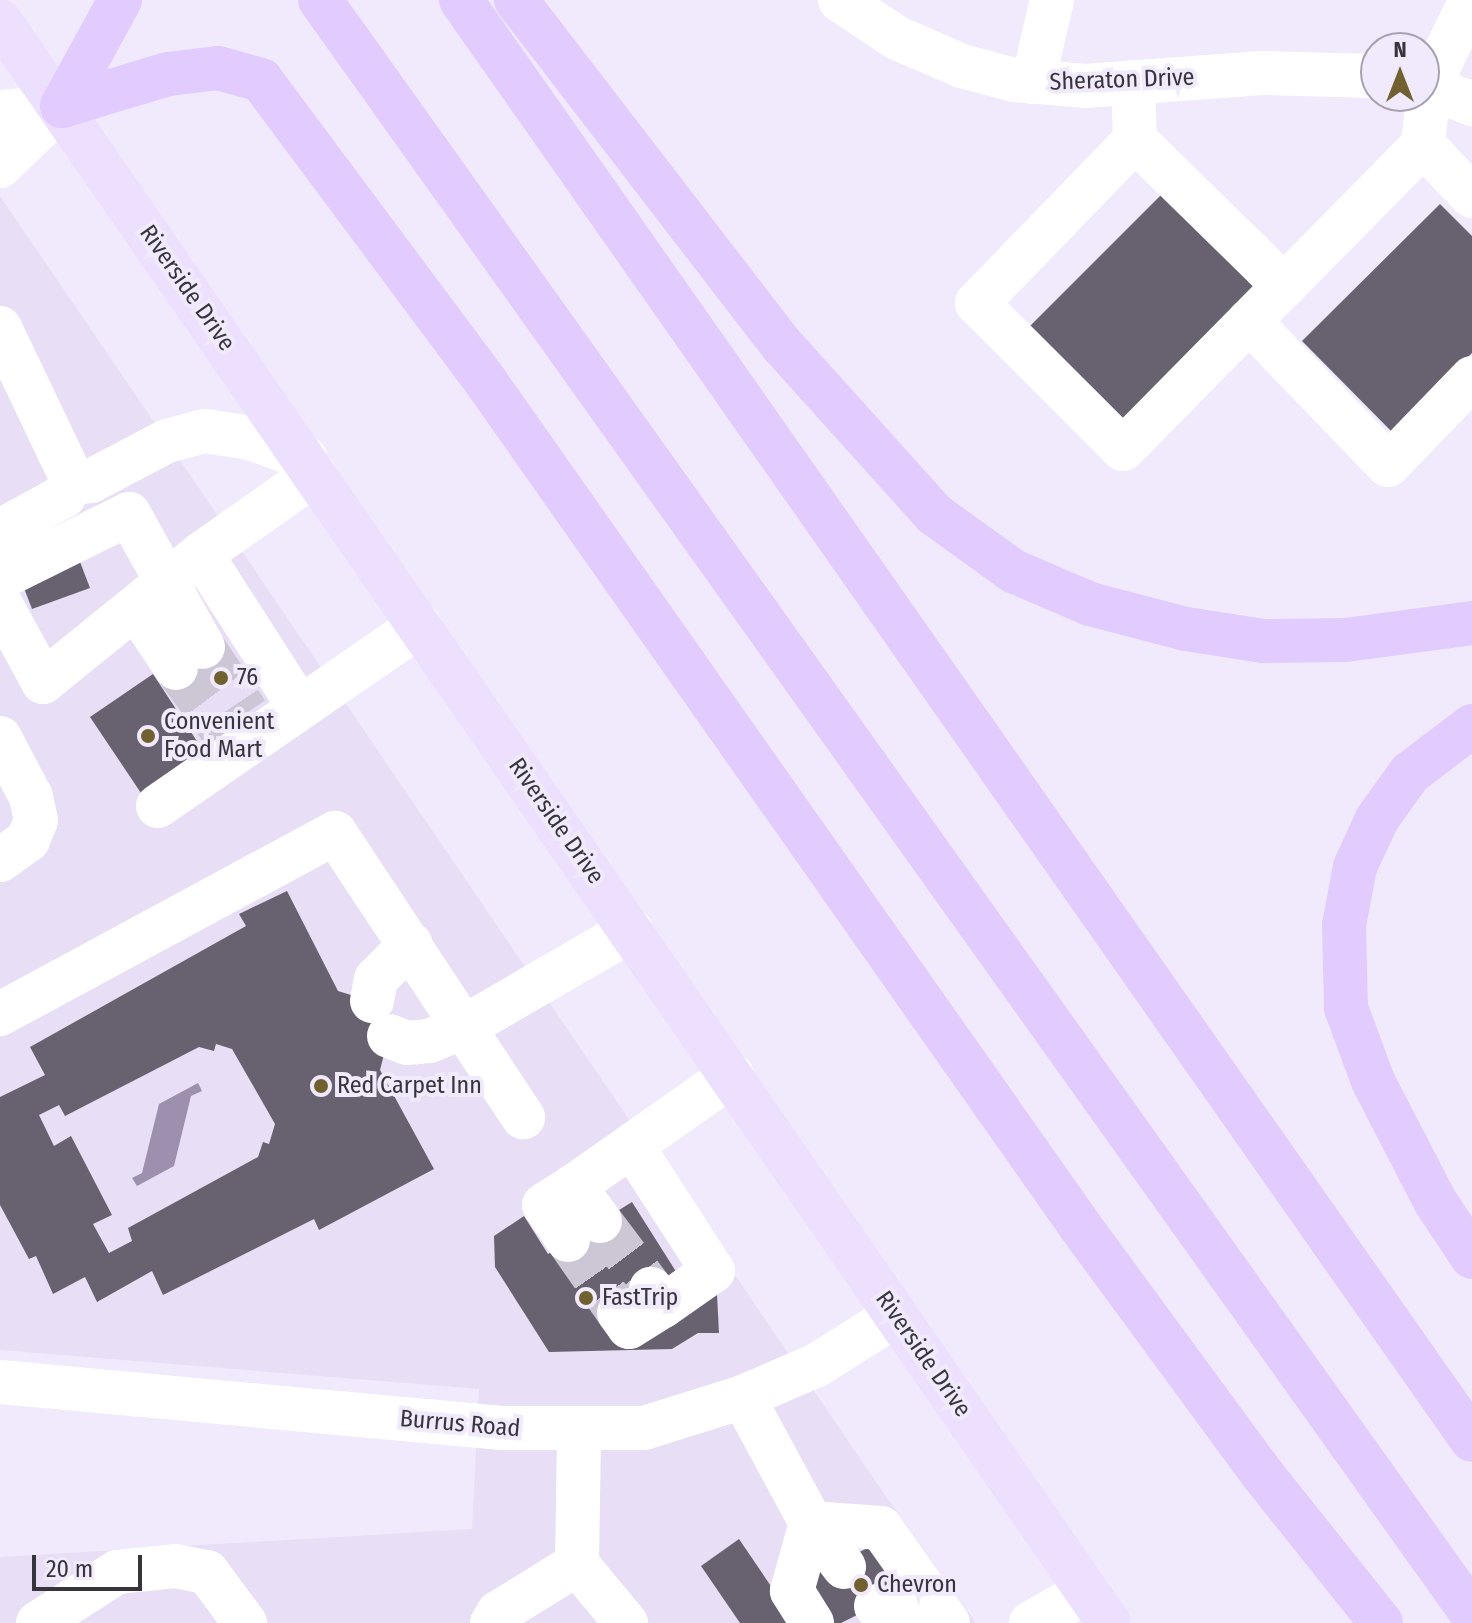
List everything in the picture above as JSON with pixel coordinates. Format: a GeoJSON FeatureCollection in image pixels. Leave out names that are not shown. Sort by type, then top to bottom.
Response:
{"type":"FeatureCollection","features":[{"type":"Feature","properties":{"kind":"highway"},"geometry":{"type":"LineString","coordinates":[[62,106],[120,0]]}},
{"type":"Feature","properties":{"kind":"highway"},"geometry":{"type":"LineString","coordinates":[[320,0],[1472,1614]]}},
{"type":"Feature","properties":{"kind":"highway"},"geometry":{"type":"LineString","coordinates":[[461,0],[1472,1440]]}},
{"type":"Feature","properties":{"kind":"highway"},"geometry":{"type":"LineString","coordinates":[[516,0],[782,345],[934,514],[1013,571],[1090,604],[1186,629],[1263,641],[1346,640],[1472,623]]}},
{"type":"Feature","properties":{"kind":"highway"},"geometry":{"type":"LineString","coordinates":[[62,106],[168,74],[218,68],[261,80],[486,382],[1089,1238],[1263,1475],[1381,1623]]}},
{"type":"Feature","properties":{"kind":"highway"},"geometry":{"type":"LineString","coordinates":[[1472,726],[1410,773],[1377,819],[1355,867],[1344,925],[1346,1008],[1373,1081],[1435,1201],[1472,1257]]}},
{"type":"Feature","properties":{"kind":"main road","name":"Riverside Drive"},"geometry":{"type":"LineString","coordinates":[[0,21],[62,106],[1098,1607]]}},
{"type":"Feature","properties":{"kind":"street","name":"Sheraton Drive"},"geometry":{"type":"LineString","coordinates":[[840,0],[897,38],[962,66],[1033,82],[1085,86],[1263,73],[1360,76]]}},
{"type":"Feature","properties":{"kind":"street"},"geometry":{"type":"LineString","coordinates":[[1033,82],[1052,0]]}},
{"type":"Feature","properties":{"kind":"street"},"geometry":{"type":"LineString","coordinates":[[1440,59],[1471,0]]}},
{"type":"Feature","properties":{"kind":"street"},"geometry":{"type":"LineString","coordinates":[[1133,82],[1135,140],[1284,286]]}},
{"type":"Feature","properties":{"kind":"street"},"geometry":{"type":"LineString","coordinates":[[1440,91],[1472,104]]}},
{"type":"Feature","properties":{"kind":"street"},"geometry":{"type":"LineString","coordinates":[[0,112],[62,106]]}},
{"type":"Feature","properties":{"kind":"street"},"geometry":{"type":"LineString","coordinates":[[3,164],[62,106]]}},
{"type":"Feature","properties":{"kind":"street"},"geometry":{"type":"LineString","coordinates":[[1135,140],[977,303],[1123,449],[1423,145],[1425,112]]}},
{"type":"Feature","properties":{"kind":"street"},"geometry":{"type":"LineString","coordinates":[[1423,145],[1472,196]]}},
{"type":"Feature","properties":{"kind":"street"},"geometry":{"type":"LineString","coordinates":[[1249,321],[1388,465],[1472,378]]}},
{"type":"Feature","properties":{"kind":"street"},"geometry":{"type":"LineString","coordinates":[[0,328],[14,348],[72,483]]}},
{"type":"Feature","properties":{"kind":"street"},"geometry":{"type":"LineString","coordinates":[[0,531],[60,500],[72,483],[91,481],[167,441],[205,431],[250,438],[310,466],[43,682],[0,603]]}},
{"type":"Feature","properties":{"kind":"street"},"geometry":{"type":"LineString","coordinates":[[0,578],[129,514],[151,596],[189,658]]}},
{"type":"Feature","properties":{"kind":"street"},"geometry":{"type":"LineString","coordinates":[[201,554],[298,705]]}},
{"type":"Feature","properties":{"kind":"street"},"geometry":{"type":"LineString","coordinates":[[158,806],[242,733],[298,705],[420,625]]}},
{"type":"Feature","properties":{"kind":"street"},"geometry":{"type":"LineString","coordinates":[[0,738],[31,797],[36,820],[28,840],[0,860]]}},
{"type":"Feature","properties":{"kind":"street"},"geometry":{"type":"LineString","coordinates":[[0,1014],[335,833],[523,1117]]}},
{"type":"Feature","properties":{"kind":"street"},"geometry":{"type":"LineString","coordinates":[[411,944],[376,979],[380,1018],[407,1043],[429,1041],[464,1027],[631,930]]}},
{"type":"Feature","properties":{"kind":"street"},"geometry":{"type":"LineString","coordinates":[[584,1230],[574,1186],[732,1075]]}},
{"type":"Feature","properties":{"kind":"street"},"geometry":{"type":"LineString","coordinates":[[632,1146],[713,1271],[644,1302]]}},
{"type":"Feature","properties":{"kind":"street","name":"Burrus Road"},"geometry":{"type":"LineString","coordinates":[[0,1382],[502,1428],[579,1431],[644,1428],[743,1397],[817,1365],[896,1315]]}},
{"type":"Feature","properties":{"kind":"street"},"geometry":{"type":"LineString","coordinates":[[743,1397],[811,1523],[844,1567]]}},
{"type":"Feature","properties":{"kind":"street"},"geometry":{"type":"LineString","coordinates":[[579,1431],[577,1564],[626,1623]]}},
{"type":"Feature","properties":{"kind":"street"},"geometry":{"type":"LineString","coordinates":[[811,1523],[792,1591],[812,1623]]}},
{"type":"Feature","properties":{"kind":"street"},"geometry":{"type":"LineString","coordinates":[[811,1523],[881,1528],[948,1623]]}},
{"type":"Feature","properties":{"kind":"street"},"geometry":{"type":"LineString","coordinates":[[492,1623],[498,1613],[577,1564]]}},
{"type":"Feature","properties":{"kind":"street"},"geometry":{"type":"LineString","coordinates":[[38,1623],[117,1572],[175,1566],[207,1572],[245,1623]]}},
{"type":"Feature","properties":{"kind":"street"},"geometry":{"type":"LineString","coordinates":[[876,1606],[934,1623]]}},
{"type":"Feature","properties":{"kind":"street"},"geometry":{"type":"LineString","coordinates":[[1031,1623],[1098,1607]]}},
{"type":"Feature","properties":{"kind":"shaded area"},"geometry":{"type":"Polygon","coordinates":[[[0,196],[878,1485],[976,1623],[0,1623],[0,1557],[472,1529],[479,1389],[0,1350],[0,196]]]}},
{"type":"Feature","properties":{"kind":"shaded area"},"geometry":{"type":"Polygon","coordinates":[[[198,1083],[202,1091],[191,1096],[174,1166],[137,1186],[132,1178],[142,1173],[159,1104],[198,1083]]]}},
{"type":"Feature","properties":{"kind":"building"},"geometry":{"type":"Polygon","coordinates":[[[1162,194],[1255,288],[1117,426],[1024,332],[1162,194]]]}},
{"type":"Feature","properties":{"kind":"building"},"geometry":{"type":"Polygon","coordinates":[[[1440,204],[1472,236],[1472,353],[1392,432],[1302,341],[1440,204]]]}},
{"type":"Feature","properties":{"kind":"building"},"geometry":{"type":"Polygon","coordinates":[[[77,554],[90,588],[32,609],[19,575],[77,554]]]}},
{"type":"Feature","properties":{"kind":"building","name":"Convenient Food Mart"},"geometry":{"type":"Polygon","coordinates":[[[153,674],[206,755],[145,799],[90,717],[153,674]]]}},
{"type":"Feature","properties":{"kind":"building","name":"Red Carpet Inn"},"geometry":{"type":"Polygon","coordinates":[[[287,891],[338,991],[387,1006],[393,1020],[380,1070],[434,1169],[319,1230],[314,1219],[163,1295],[152,1271],[97,1302],[85,1277],[53,1294],[36,1256],[29,1259],[0,1205],[0,1097],[45,1075],[30,1047],[246,926],[239,914],[287,891]],[[216,1044],[214,1051],[199,1047],[65,1116],[59,1105],[39,1115],[54,1146],[71,1136],[112,1215],[93,1224],[109,1253],[132,1241],[128,1228],[258,1157],[263,1142],[269,1144],[275,1124],[232,1049],[216,1044]]]}},
{"type":"Feature","properties":{"kind":"building"},"geometry":{"type":"Polygon","coordinates":[[[632,1202],[682,1281],[717,1294],[719,1333],[698,1333],[672,1349],[549,1352],[495,1267],[494,1236],[524,1216],[548,1254],[632,1202]]]}},
{"type":"Feature","properties":{"kind":"building"},"geometry":{"type":"Polygon","coordinates":[[[739,1539],[796,1623],[740,1623],[701,1566],[739,1539]]]}},
{"type":"Feature","properties":{"kind":"building"},"geometry":{"type":"Polygon","coordinates":[[[881,1541],[905,1591],[841,1623],[827,1623],[805,1580],[881,1541]]]}},
{"type":"Feature","properties":{"kind":"tunnel"},"geometry":{"type":"LineString","coordinates":[[203,647],[247,713]]}},
{"type":"Feature","properties":{"kind":"tunnel"},"geometry":{"type":"LineString","coordinates":[[176,668],[225,734]]}},
{"type":"Feature","properties":{"kind":"tunnel"},"geometry":{"type":"LineString","coordinates":[[600,1221],[651,1289]]}},
{"type":"Feature","properties":{"kind":"tunnel"},"geometry":{"type":"LineString","coordinates":[[568,1240],[619,1313]]}},
{"type":"Feature","properties":{"kind":"place","name":"76"},"geometry":{"type":"Point","coordinates":[221,678]}},
{"type":"Feature","properties":{"kind":"place","name":"Convenient Food Mart"},"geometry":{"type":"Point","coordinates":[148,736]}},
{"type":"Feature","properties":{"kind":"place","name":"Red Carpet Inn"},"geometry":{"type":"Point","coordinates":[321,1086]}},
{"type":"Feature","properties":{"kind":"place","name":"FastTrip"},"geometry":{"type":"Point","coordinates":[586,1298]}},
{"type":"Feature","properties":{"kind":"place","name":"Chevron"},"geometry":{"type":"Point","coordinates":[861,1585]}}]}
